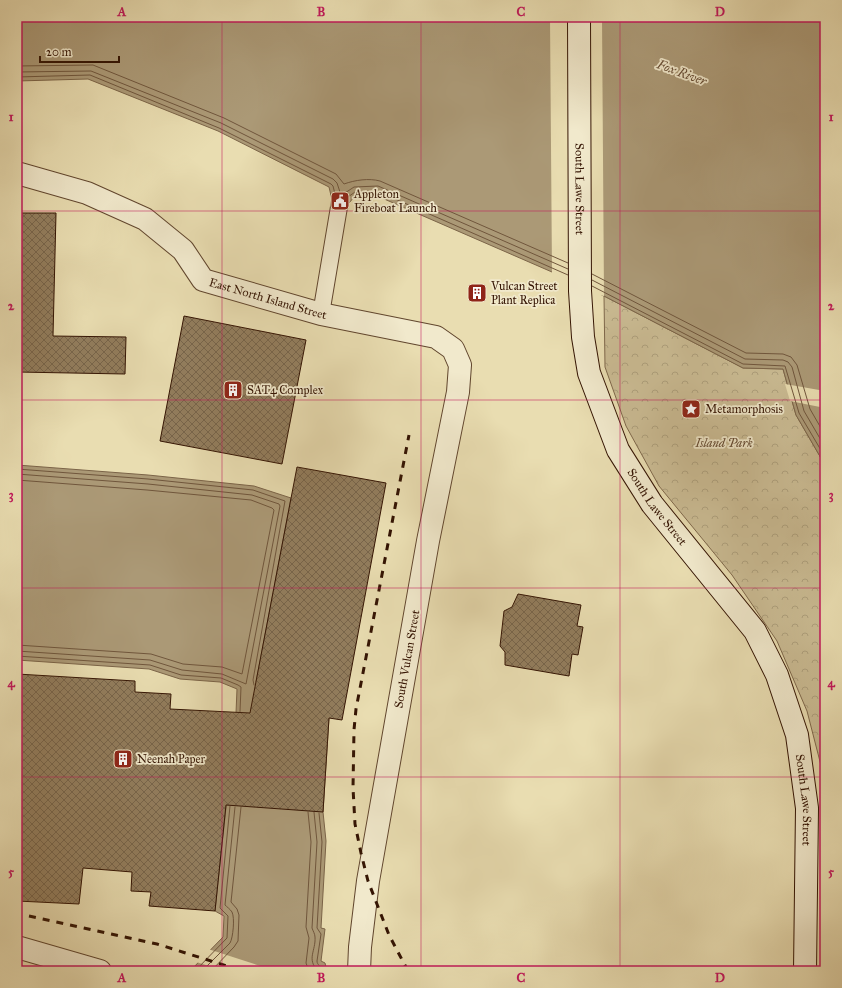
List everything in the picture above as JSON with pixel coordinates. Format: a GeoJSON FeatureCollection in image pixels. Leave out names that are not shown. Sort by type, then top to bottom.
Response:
{"type":"FeatureCollection","features":[{"type":"Feature","properties":{"kind":"street","name":"South Lawe Street"},"geometry":{"type":"LineString","coordinates":[[579,17],[580,291],[583,337],[589,373],[618,450],[652,504],[755,631],[777,675],[797,735],[807,808],[805,971]]}},
{"type":"Feature","properties":{"kind":"street","name":"East North Island Street"},"geometry":{"type":"LineString","coordinates":[[17,173],[87,193],[145,219],[183,250],[203,280],[321,314],[436,337],[453,350]]}},
{"type":"Feature","properties":{"kind":"street","name":"South Vulcan Street"},"geometry":{"type":"LineString","coordinates":[[359,971],[360,947],[368,881],[428,541],[458,392],[460,365],[453,350]]}},
{"type":"Feature","properties":{"kind":"street"},"geometry":{"type":"LineString","coordinates":[[17,947],[100,971]]}},
{"type":"Feature","properties":{"kind":"lane"},"geometry":{"type":"LineString","coordinates":[[321,314],[340,201]]}},
{"type":"Feature","properties":{"kind":"green space","name":"Island Park"},"geometry":{"type":"Polygon","coordinates":[[[604,296],[743,368],[783,369],[796,415],[825,465],[825,781],[807,711],[777,641],[732,575],[659,486],[626,426],[605,367],[604,296]]]}},
{"type":"Feature","properties":{"kind":"water","name":"Fox River"},"geometry":{"type":"Polygon","coordinates":[[[17,17],[825,17],[825,465],[796,415],[783,369],[743,368],[604,296],[375,195],[355,196],[349,203],[332,200],[329,187],[218,131],[88,79],[17,81],[17,17]]]}},
{"type":"Feature","properties":{"kind":"water"},"geometry":{"type":"Polygon","coordinates":[[[17,465],[148,475],[254,486],[291,498],[256,682],[329,718],[323,812],[326,841],[321,928],[325,929],[321,961],[325,963],[327,971],[190,971],[223,937],[224,916],[215,911],[236,713],[237,689],[220,682],[180,679],[149,669],[17,660],[17,465]]]}},
{"type":"Feature","properties":{"kind":"pier"},"geometry":{"type":"Polygon","coordinates":[[[550,17],[602,17],[604,296],[594,294],[552,274],[550,17]]]}},
{"type":"Feature","properties":{"kind":"pier"},"geometry":{"type":"Polygon","coordinates":[[[785,384],[825,391],[825,408],[790,401],[785,384]]]}},
{"type":"Feature","properties":{"kind":"pier"},"geometry":{"type":"Polygon","coordinates":[[[208,949],[276,971],[225,971],[196,962],[208,949]]]}},
{"type":"Feature","properties":{"kind":"building"},"geometry":{"type":"Polygon","coordinates":[[[17,213],[56,213],[53,336],[126,337],[125,374],[17,372],[17,213]]]}},
{"type":"Feature","properties":{"kind":"building","name":"SAT4 Complex"},"geometry":{"type":"Polygon","coordinates":[[[184,316],[306,340],[282,464],[160,441],[184,316]]]}},
{"type":"Feature","properties":{"kind":"building"},"geometry":{"type":"Polygon","coordinates":[[[297,467],[386,483],[342,720],[329,718],[323,812],[226,805],[215,911],[149,906],[151,892],[131,891],[132,872],[83,868],[79,904],[17,901],[17,674],[135,681],[135,692],[171,694],[170,709],[250,713],[297,467]]]}},
{"type":"Feature","properties":{"kind":"building"},"geometry":{"type":"Polygon","coordinates":[[[518,594],[581,605],[577,626],[583,627],[578,655],[572,654],[569,676],[505,665],[505,652],[500,646],[504,611],[512,607],[518,594]]]}},
{"type":"Feature","properties":{"kind":"railway"},"geometry":{"type":"LineString","coordinates":[[408,971],[389,935],[368,881],[355,824],[353,788],[354,730],[356,709],[409,435]]}},
{"type":"Feature","properties":{"kind":"railway"},"geometry":{"type":"LineString","coordinates":[[29,916],[157,944],[243,971]]}},
{"type":"Feature","properties":{"kind":"place","name":"Appleton Fireboat Launch"},"geometry":{"type":"Point","coordinates":[340,201]}},
{"type":"Feature","properties":{"kind":"place","name":"Vulcan Street Plant Replica"},"geometry":{"type":"Point","coordinates":[477,293]}},
{"type":"Feature","properties":{"kind":"place","name":"SAT4 Complex"},"geometry":{"type":"Point","coordinates":[233,390]}},
{"type":"Feature","properties":{"kind":"place","name":"Metamorphosis"},"geometry":{"type":"Point","coordinates":[691,409]}},
{"type":"Feature","properties":{"kind":"place","name":"Neenah Paper"},"geometry":{"type":"Point","coordinates":[123,759]}}]}
